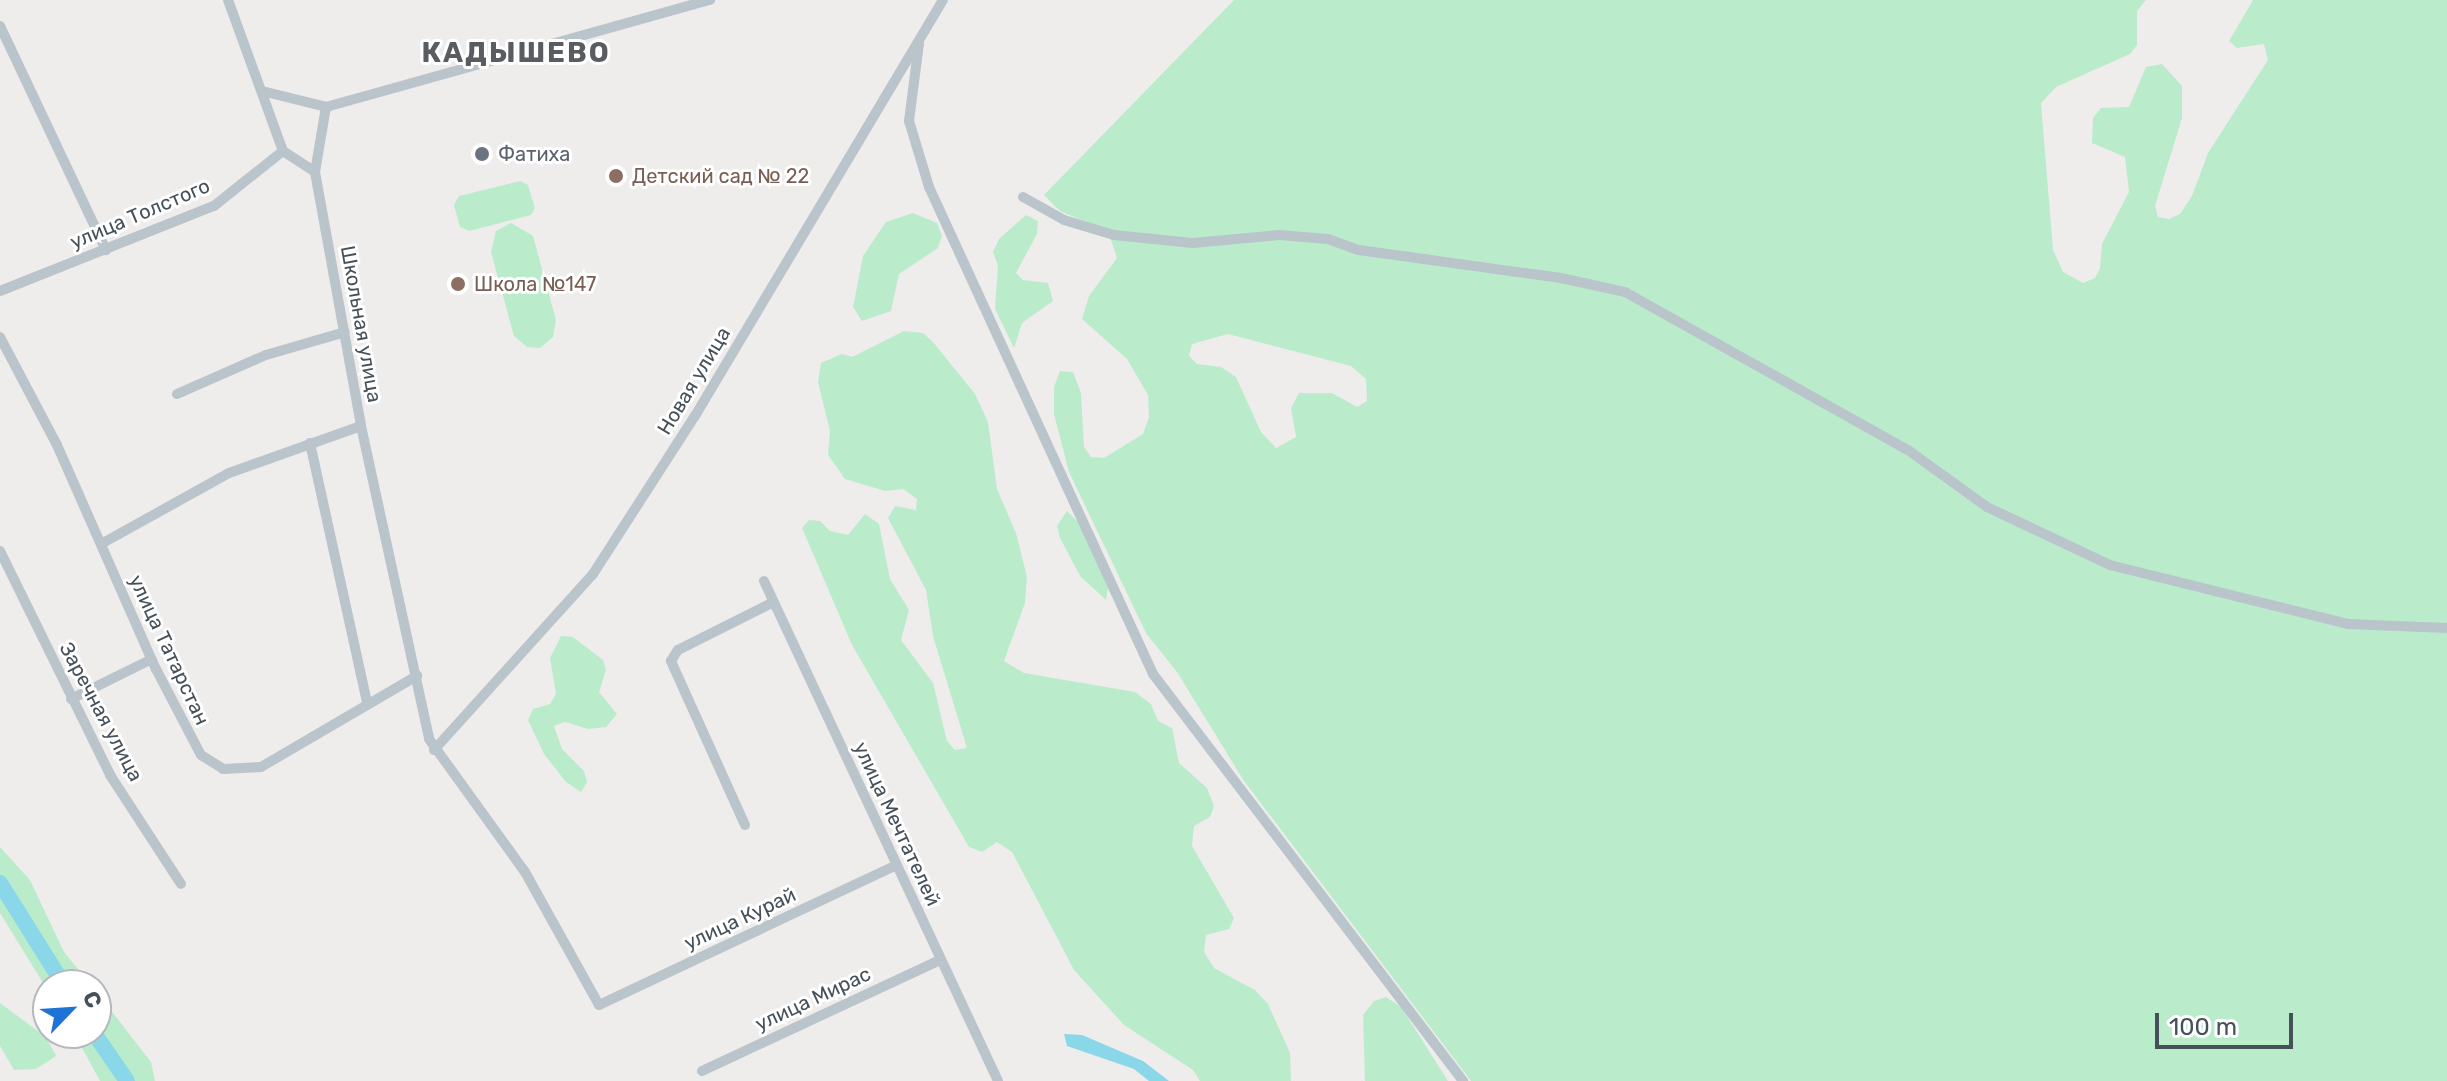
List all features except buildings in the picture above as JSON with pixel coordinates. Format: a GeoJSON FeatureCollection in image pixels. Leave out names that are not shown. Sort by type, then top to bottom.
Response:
{"type":"FeatureCollection","features":[{"type":"Feature","properties":{"kind":"street"},"geometry":{"type":"LineString","coordinates":[[228,0],[283,151],[315,172],[326,107]]}},
{"type":"Feature","properties":{"kind":"street"},"geometry":{"type":"LineString","coordinates":[[262,91],[326,107],[710,0]]}},
{"type":"Feature","properties":{"kind":"street","name":"Новая улица"},"geometry":{"type":"LineString","coordinates":[[434,750],[593,574],[695,416],[943,0]]}},
{"type":"Feature","properties":{"kind":"street"},"geometry":{"type":"LineString","coordinates":[[0,26],[106,250]]}},
{"type":"Feature","properties":{"kind":"street"},"geometry":{"type":"LineString","coordinates":[[919,43],[909,121],[929,187],[1153,674],[1463,1081]]}},
{"type":"Feature","properties":{"kind":"street","name":"улица Толстого"},"geometry":{"type":"LineString","coordinates":[[0,291],[214,206],[283,151]]}},
{"type":"Feature","properties":{"kind":"street","name":"Школьная улица"},"geometry":{"type":"LineString","coordinates":[[315,172],[361,426],[434,750]]}},
{"type":"Feature","properties":{"kind":"street"},"geometry":{"type":"LineString","coordinates":[[1023,197],[1064,220],[1114,235],[1193,243],[1279,235],[1328,239],[1359,250],[1561,278],[1625,292],[1908,450],[1987,507],[2110,565],[2348,624],[2447,628]]}},
{"type":"Feature","properties":{"kind":"street"},"geometry":{"type":"LineString","coordinates":[[177,394],[266,355],[345,332]]}},
{"type":"Feature","properties":{"kind":"street","name":"улица Татарстан"},"geometry":{"type":"LineString","coordinates":[[0,337],[196,747],[223,769],[252,770],[286,756],[367,703],[417,676]]}},
{"type":"Feature","properties":{"kind":"street"},"geometry":{"type":"LineString","coordinates":[[101,544],[229,473],[361,426]]}},
{"type":"Feature","properties":{"kind":"street"},"geometry":{"type":"LineString","coordinates":[[310,443],[367,703]]}},
{"type":"Feature","properties":{"kind":"street","name":"Заречная улица"},"geometry":{"type":"LineString","coordinates":[[0,551],[110,775],[181,884]]}},
{"type":"Feature","properties":{"kind":"street","name":"улица Мечтателей"},"geometry":{"type":"LineString","coordinates":[[764,581],[998,1081]]}},
{"type":"Feature","properties":{"kind":"street"},"geometry":{"type":"LineString","coordinates":[[745,825],[671,661],[678,650],[774,602]]}},
{"type":"Feature","properties":{"kind":"street"},"geometry":{"type":"LineString","coordinates":[[71,699],[152,659]]}},
{"type":"Feature","properties":{"kind":"street","name":"улица Курай"},"geometry":{"type":"LineString","coordinates":[[434,750],[525,872],[599,1005],[897,865]]}},
{"type":"Feature","properties":{"kind":"street","name":"улица Мирас"},"geometry":{"type":"LineString","coordinates":[[702,1071],[940,960]]}},
{"type":"Feature","properties":{"kind":"green space"},"geometry":{"type":"Polygon","coordinates":[[[1234,0],[2146,0],[2137,11],[2137,45],[2130,54],[2056,87],[2041,103],[2053,250],[2063,272],[2083,283],[2095,278],[2100,268],[2102,244],[2129,192],[2125,157],[2092,143],[2093,118],[2101,108],[2129,107],[2146,67],[2162,64],[2182,86],[2182,118],[2155,206],[2158,217],[2169,219],[2180,214],[2192,196],[2208,153],[2268,60],[2264,44],[2237,48],[2229,41],[2253,0],[2447,0],[2447,1081],[1471,1081],[1244,781],[1177,672],[1146,633],[1069,472],[1054,414],[1054,387],[1060,371],[1073,372],[1081,393],[1084,447],[1091,457],[1104,458],[1143,434],[1149,417],[1148,395],[1127,359],[1082,319],[1089,296],[1117,258],[1108,231],[1060,211],[1044,195],[1234,0]],[[1228,334],[1192,344],[1189,356],[1197,364],[1221,367],[1236,377],[1261,432],[1276,448],[1296,437],[1291,408],[1299,393],[1332,393],[1357,407],[1367,401],[1366,379],[1351,366],[1228,334]]]}},
{"type":"Feature","properties":{"kind":"green space"},"geometry":{"type":"Polygon","coordinates":[[[520,181],[528,185],[535,208],[531,215],[469,231],[460,227],[454,205],[459,196],[520,181]]]}},
{"type":"Feature","properties":{"kind":"green space"},"geometry":{"type":"Polygon","coordinates":[[[913,213],[937,223],[942,236],[938,248],[899,274],[891,311],[862,321],[853,307],[863,256],[886,222],[913,213]]]}},
{"type":"Feature","properties":{"kind":"green space"},"geometry":{"type":"Polygon","coordinates":[[[1026,215],[1038,221],[1037,234],[1016,273],[1023,280],[1048,283],[1053,301],[1022,323],[1014,348],[995,309],[998,266],[993,252],[999,239],[1026,215]]]}},
{"type":"Feature","properties":{"kind":"green space"},"geometry":{"type":"Polygon","coordinates":[[[511,223],[533,236],[556,320],[553,337],[540,348],[527,347],[514,336],[491,252],[496,231],[511,223]]]}},
{"type":"Feature","properties":{"kind":"green space"},"geometry":{"type":"Polygon","coordinates":[[[904,331],[923,333],[933,342],[975,394],[988,422],[997,489],[1016,533],[1027,577],[1025,603],[1004,661],[1024,673],[1135,692],[1151,704],[1158,721],[1172,728],[1179,763],[1207,788],[1214,806],[1210,817],[1194,826],[1192,846],[1234,918],[1229,929],[1206,935],[1204,952],[1214,968],[1255,990],[1268,1004],[1290,1053],[1291,1081],[1200,1081],[1193,1070],[1124,1025],[1074,970],[1012,852],[997,842],[982,852],[969,847],[852,645],[802,528],[809,520],[820,521],[830,531],[848,535],[865,514],[879,524],[890,579],[909,610],[901,640],[933,683],[947,741],[955,750],[967,748],[933,636],[926,590],[888,518],[895,506],[916,510],[917,499],[903,489],[885,491],[845,479],[828,455],[830,431],[818,382],[821,363],[842,354],[852,357],[904,331]]]}},
{"type":"Feature","properties":{"kind":"green space"},"geometry":{"type":"Polygon","coordinates":[[[1067,511],[1080,524],[1108,588],[1106,600],[1080,576],[1060,538],[1057,526],[1067,511]]]}},
{"type":"Feature","properties":{"kind":"green space"},"geometry":{"type":"Polygon","coordinates":[[[561,636],[573,637],[603,660],[606,670],[599,692],[617,714],[606,727],[588,729],[565,722],[554,726],[562,749],[584,771],[587,782],[581,792],[566,782],[544,754],[528,720],[533,709],[550,704],[556,694],[550,658],[561,636]]]}},
{"type":"Feature","properties":{"kind":"green space"},"geometry":{"type":"Polygon","coordinates":[[[0,847],[30,880],[64,952],[78,969],[34,969],[0,913],[0,847]]]}},
{"type":"Feature","properties":{"kind":"green space"},"geometry":{"type":"Polygon","coordinates":[[[1386,997],[1401,1007],[1448,1081],[1365,1081],[1363,1015],[1374,1001],[1386,997]]]}},
{"type":"Feature","properties":{"kind":"green space"},"geometry":{"type":"Polygon","coordinates":[[[0,1003],[32,1027],[32,1049],[52,1049],[56,1056],[36,1069],[14,1070],[0,1046],[0,1003]]]}},
{"type":"Feature","properties":{"kind":"green space"},"geometry":{"type":"Polygon","coordinates":[[[112,1012],[151,1062],[155,1081],[100,1081],[83,1049],[112,1049],[112,1012]]]}},
{"type":"Feature","properties":{"kind":"water"},"geometry":{"type":"Polygon","coordinates":[[[1064,1034],[1082,1035],[1143,1061],[1169,1081],[1149,1081],[1134,1069],[1067,1046],[1064,1034]]]}},
{"type":"Feature","properties":{"kind":"waterway"},"geometry":{"type":"LineString","coordinates":[[0,883],[54,969]]}},
{"type":"Feature","properties":{"kind":"waterway"},"geometry":{"type":"LineString","coordinates":[[105,1049],[127,1081]]}},
{"type":"Feature","properties":{"kind":"place","name":"Фатиха"},"geometry":{"type":"Point","coordinates":[482,154]}},
{"type":"Feature","properties":{"kind":"place","name":"Детский сад № 22"},"geometry":{"type":"Point","coordinates":[616,176]}},
{"type":"Feature","properties":{"kind":"place","name":"Школа №147"},"geometry":{"type":"Point","coordinates":[458,284]}},
{"type":"Feature","properties":{"kind":"district","name":"КАДЫШЕВО"},"geometry":{"type":"Point","coordinates":[516,53]}}]}
